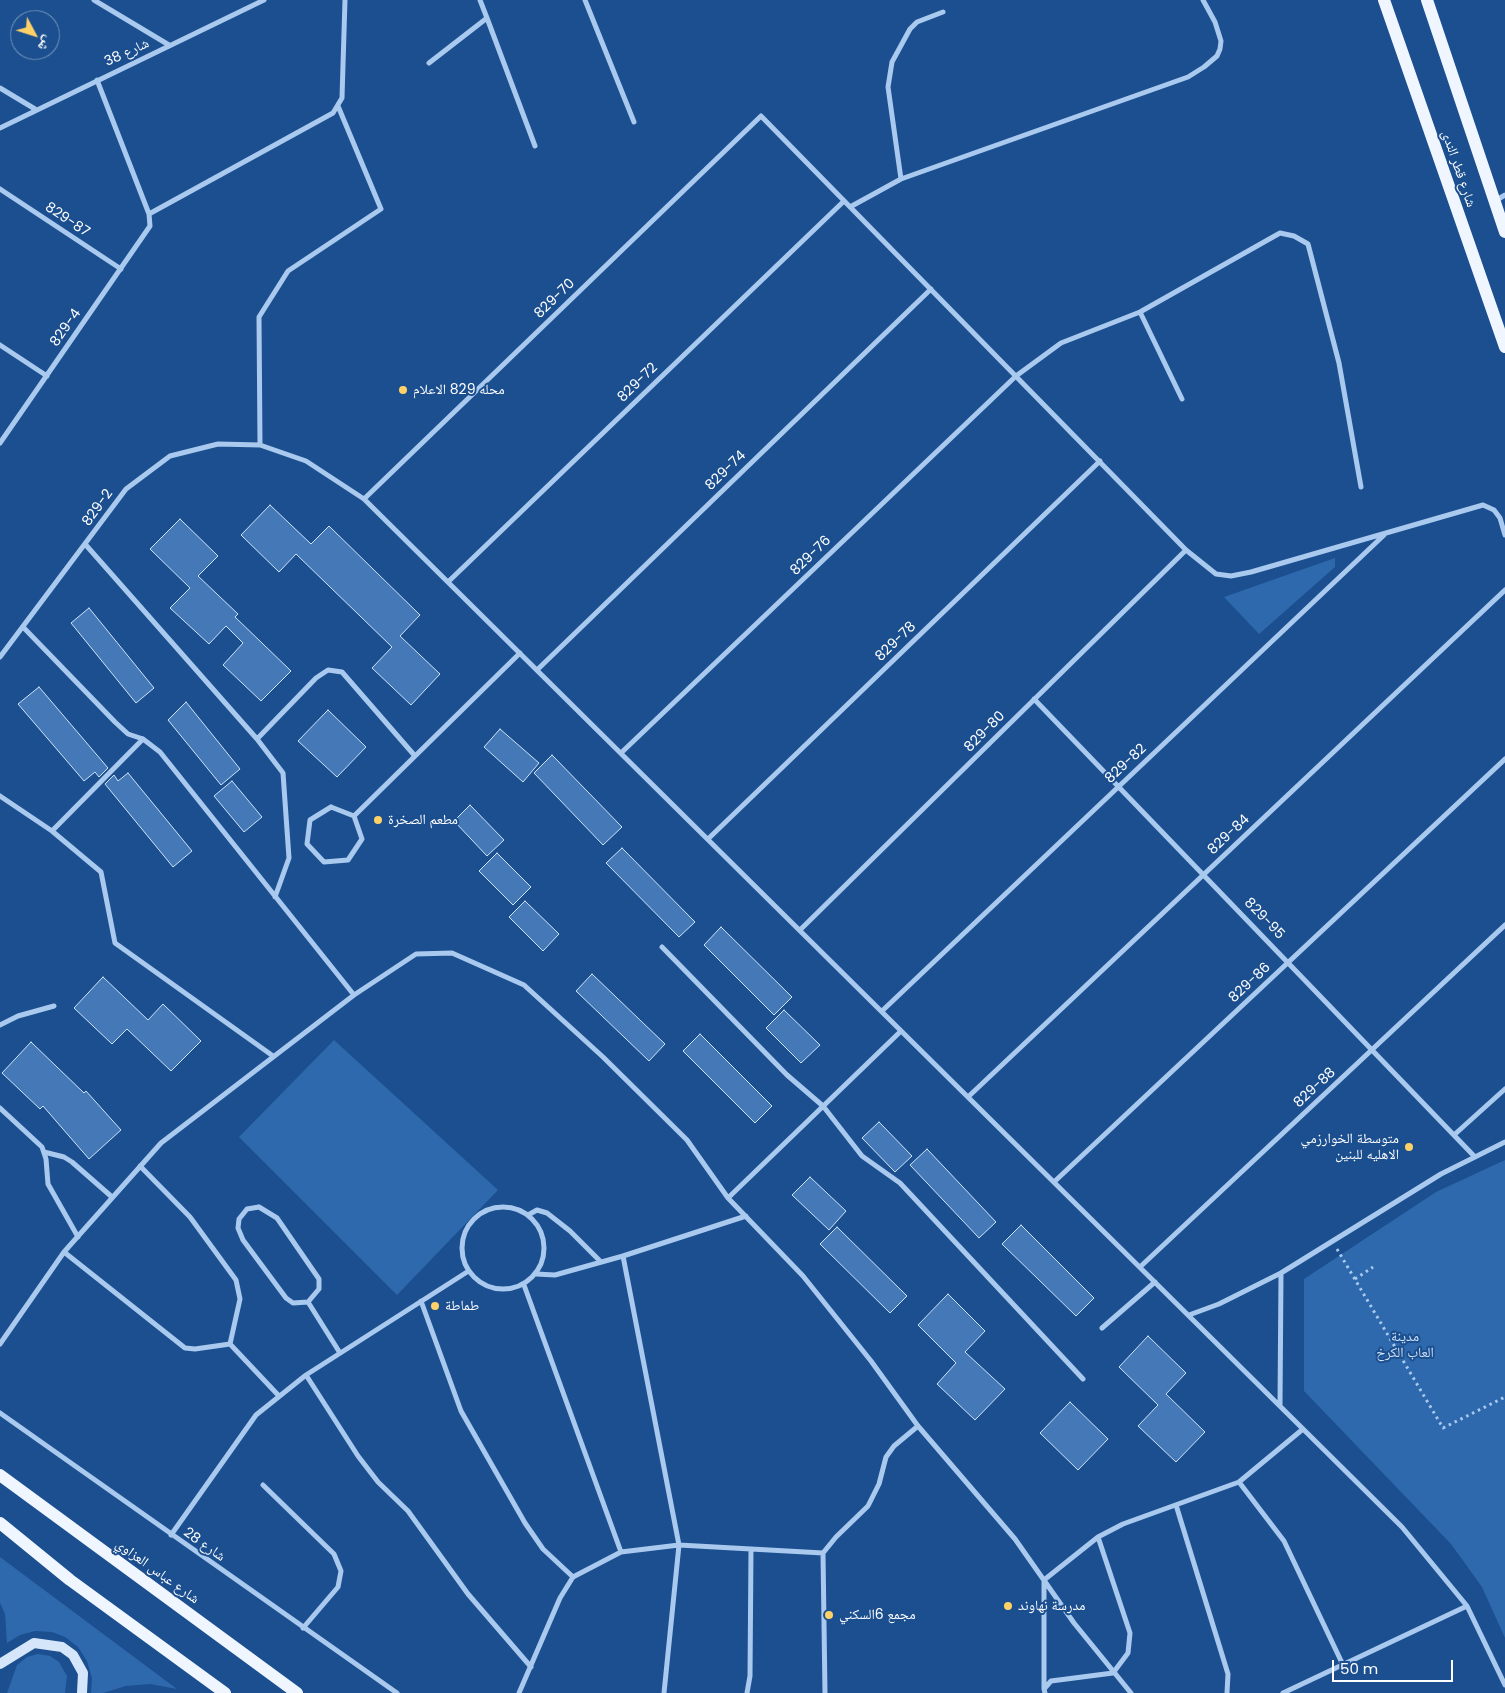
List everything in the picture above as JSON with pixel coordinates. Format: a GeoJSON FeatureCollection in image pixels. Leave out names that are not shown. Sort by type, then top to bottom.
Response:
{"type":"FeatureCollection","features":[{"type":"Feature","properties":{"kind":"main road","name":"شارع قطر الندى"},"geometry":{"type":"LineString","coordinates":[[1384,0],[1505,347]]}},
{"type":"Feature","properties":{"kind":"main road","name":"شارع قطر الندى"},"geometry":{"type":"LineString","coordinates":[[1427,0],[1500,198],[1505,232]]}},
{"type":"Feature","properties":{"kind":"main road","name":"شارع عباس العزاوي"},"geometry":{"type":"LineString","coordinates":[[0,1475],[297,1693]]}},
{"type":"Feature","properties":{"kind":"main road"},"geometry":{"type":"LineString","coordinates":[[0,1523],[70,1580],[226,1693]]}},
{"type":"Feature","properties":{"kind":"main road"},"geometry":{"type":"LineString","coordinates":[[0,1664],[34,1643],[62,1647],[72,1655],[83,1673],[82,1693]]}},
{"type":"Feature","properties":{"kind":"street"},"geometry":{"type":"LineString","coordinates":[[94,0],[169,45]]}},
{"type":"Feature","properties":{"kind":"street","name":"شارع 38"},"geometry":{"type":"LineString","coordinates":[[0,128],[35,109],[264,0]]}},
{"type":"Feature","properties":{"kind":"street"},"geometry":{"type":"LineString","coordinates":[[97,80],[149,214],[334,113],[342,98],[345,0]]}},
{"type":"Feature","properties":{"kind":"street"},"geometry":{"type":"LineString","coordinates":[[480,0],[536,146]]}},
{"type":"Feature","properties":{"kind":"street"},"geometry":{"type":"LineString","coordinates":[[585,0],[634,122]]}},
{"type":"Feature","properties":{"kind":"street"},"geometry":{"type":"LineString","coordinates":[[850,207],[901,179],[1188,77],[1217,56],[1220,49],[1221,41],[1215,22],[1203,0]]}},
{"type":"Feature","properties":{"kind":"street"},"geometry":{"type":"LineString","coordinates":[[901,179],[888,87],[892,62],[910,29],[917,22],[944,12]]}},
{"type":"Feature","properties":{"kind":"street"},"geometry":{"type":"LineString","coordinates":[[429,63],[487,18]]}},
{"type":"Feature","properties":{"kind":"street"},"geometry":{"type":"LineString","coordinates":[[0,88],[35,109]]}},
{"type":"Feature","properties":{"kind":"street"},"geometry":{"type":"LineString","coordinates":[[260,445],[260,317],[288,271],[381,209],[338,106]]}},
{"type":"Feature","properties":{"kind":"street","name":"829-70"},"geometry":{"type":"LineString","coordinates":[[364,499],[761,116],[844,201]]}},
{"type":"Feature","properties":{"kind":"street","name":"829-87"},"geometry":{"type":"LineString","coordinates":[[0,189],[121,269]]}},
{"type":"Feature","properties":{"kind":"street"},"geometry":{"type":"LineString","coordinates":[[844,201],[1186,550],[1216,574],[1231,576],[1483,506],[1494,510],[1500,518],[1505,535]]}},
{"type":"Feature","properties":{"kind":"street","name":"829-72"},"geometry":{"type":"LineString","coordinates":[[448,582],[844,201]]}},
{"type":"Feature","properties":{"kind":"street","name":"829-4"},"geometry":{"type":"LineString","coordinates":[[0,443],[150,226],[149,214]]}},
{"type":"Feature","properties":{"kind":"street","name":"829-76"},"geometry":{"type":"LineString","coordinates":[[621,753],[1016,376],[1061,343],[1140,312],[1280,234],[1294,236],[1308,244],[1339,363],[1361,487]]}},
{"type":"Feature","properties":{"kind":"street","name":"829-74"},"geometry":{"type":"LineString","coordinates":[[537,670],[930,289]]}},
{"type":"Feature","properties":{"kind":"street"},"geometry":{"type":"LineString","coordinates":[[1140,312],[1182,399]]}},
{"type":"Feature","properties":{"kind":"street"},"geometry":{"type":"LineString","coordinates":[[0,345],[47,376]]}},
{"type":"Feature","properties":{"kind":"street","name":"829-2"},"geometry":{"type":"LineString","coordinates":[[0,657],[126,489],[170,456],[218,444],[260,445],[306,460],[364,499],[1402,1527],[1467,1606],[1505,1685]]}},
{"type":"Feature","properties":{"kind":"street","name":"829-78"},"geometry":{"type":"LineString","coordinates":[[708,840],[1100,461]]}},
{"type":"Feature","properties":{"kind":"street","name":"829-82"},"geometry":{"type":"LineString","coordinates":[[882,1011],[1386,533]]}},
{"type":"Feature","properties":{"kind":"street"},"geometry":{"type":"LineString","coordinates":[[85,544],[257,739],[283,773],[289,858],[275,897]]}},
{"type":"Feature","properties":{"kind":"street","name":"829-80"},"geometry":{"type":"LineString","coordinates":[[800,930],[1186,550]]}},
{"type":"Feature","properties":{"kind":"street","name":"829-84"},"geometry":{"type":"LineString","coordinates":[[968,1097],[1505,590]]}},
{"type":"Feature","properties":{"kind":"street"},"geometry":{"type":"LineString","coordinates":[[23,627],[128,734],[143,739],[160,752],[354,995]]}},
{"type":"Feature","properties":{"kind":"street"},"geometry":{"type":"LineString","coordinates":[[354,816],[520,653]]}},
{"type":"Feature","properties":{"kind":"street"},"geometry":{"type":"LineString","coordinates":[[257,739],[316,678],[328,670],[342,672],[414,756]]}},
{"type":"Feature","properties":{"kind":"street","name":"829-95"},"geometry":{"type":"LineString","coordinates":[[1034,699],[1474,1156]]}},
{"type":"Feature","properties":{"kind":"street"},"geometry":{"type":"LineString","coordinates":[[52,831],[143,739]]}},
{"type":"Feature","properties":{"kind":"street","name":"829-86"},"geometry":{"type":"LineString","coordinates":[[1054,1182],[1505,759]]}},
{"type":"Feature","properties":{"kind":"street"},"geometry":{"type":"LineString","coordinates":[[0,796],[52,831],[101,872],[115,943],[273,1056]]}},
{"type":"Feature","properties":{"kind":"street"},"geometry":{"type":"LineString","coordinates":[[331,807],[354,816],[362,839],[348,860],[324,862],[307,844],[310,820],[331,807]]}},
{"type":"Feature","properties":{"kind":"street","name":"829-88"},"geometry":{"type":"LineString","coordinates":[[1140,1267],[1505,925]]}},
{"type":"Feature","properties":{"kind":"street"},"geometry":{"type":"LineString","coordinates":[[662,947],[787,1075],[823,1106],[862,1156],[900,1183],[1083,1379]]}},
{"type":"Feature","properties":{"kind":"street"},"geometry":{"type":"LineString","coordinates":[[0,1344],[64,1252],[161,1143],[354,995],[416,954],[452,953],[524,985],[603,1057],[687,1140],[728,1198],[803,1276],[871,1361],[918,1426],[1014,1539],[1113,1674],[1131,1693]]}},
{"type":"Feature","properties":{"kind":"street"},"geometry":{"type":"LineString","coordinates":[[0,1025],[18,1016],[54,1006]]}},
{"type":"Feature","properties":{"kind":"street"},"geometry":{"type":"LineString","coordinates":[[728,1198],[901,1031]]}},
{"type":"Feature","properties":{"kind":"street"},"geometry":{"type":"LineString","coordinates":[[1454,1135],[1505,1089]]}},
{"type":"Feature","properties":{"kind":"street"},"geometry":{"type":"LineString","coordinates":[[0,1108],[42,1147],[48,1184],[78,1237]]}},
{"type":"Feature","properties":{"kind":"street"},"geometry":{"type":"LineString","coordinates":[[1189,1315],[1219,1304],[1281,1273],[1441,1174],[1505,1142]]}},
{"type":"Feature","properties":{"kind":"street"},"geometry":{"type":"LineString","coordinates":[[44,1152],[64,1157],[72,1162],[112,1198]]}},
{"type":"Feature","properties":{"kind":"street"},"geometry":{"type":"LineString","coordinates":[[140,1166],[190,1217],[236,1280],[240,1299],[230,1344]]}},
{"type":"Feature","properties":{"kind":"street"},"geometry":{"type":"LineString","coordinates":[[259,1207],[277,1218],[314,1269],[319,1279],[319,1289],[308,1302],[293,1302],[286,1298],[243,1240],[238,1228],[239,1218],[247,1209],[259,1207]]}},
{"type":"Feature","properties":{"kind":"street"},"geometry":{"type":"LineString","coordinates":[[496,1207],[513,1208],[528,1214],[539,1227],[544,1243],[543,1259],[536,1274],[524,1284],[509,1290],[493,1289],[478,1283],[467,1272],[461,1256],[462,1240],[468,1224],[480,1213],[496,1207]]}},
{"type":"Feature","properties":{"kind":"street"},"geometry":{"type":"LineString","coordinates":[[528,1214],[537,1210],[547,1213],[570,1231],[601,1262]]}},
{"type":"Feature","properties":{"kind":"street"},"geometry":{"type":"LineString","coordinates":[[536,1274],[555,1275],[622,1256],[746,1216]]}},
{"type":"Feature","properties":{"kind":"street"},"geometry":{"type":"LineString","coordinates":[[64,1252],[185,1348],[195,1349],[230,1344]]}},
{"type":"Feature","properties":{"kind":"street"},"geometry":{"type":"LineString","coordinates":[[622,1256],[679,1545],[664,1693]]}},
{"type":"Feature","properties":{"kind":"street"},"geometry":{"type":"LineString","coordinates":[[171,1535],[256,1414],[306,1375],[467,1272]]}},
{"type":"Feature","properties":{"kind":"street"},"geometry":{"type":"LineString","coordinates":[[1280,1405],[1281,1273]]}},
{"type":"Feature","properties":{"kind":"street"},"geometry":{"type":"LineString","coordinates":[[1102,1328],[1155,1282]]}},
{"type":"Feature","properties":{"kind":"street"},"geometry":{"type":"LineString","coordinates":[[524,1284],[621,1552]]}},
{"type":"Feature","properties":{"kind":"street"},"geometry":{"type":"LineString","coordinates":[[421,1301],[461,1412],[525,1523],[543,1549],[573,1578]]}},
{"type":"Feature","properties":{"kind":"street"},"geometry":{"type":"LineString","coordinates":[[308,1302],[340,1353]]}},
{"type":"Feature","properties":{"kind":"street"},"geometry":{"type":"LineString","coordinates":[[230,1344],[279,1396]]}},
{"type":"Feature","properties":{"kind":"street"},"geometry":{"type":"LineString","coordinates":[[306,1375],[358,1456],[378,1482],[408,1511],[468,1594],[531,1667]]}},
{"type":"Feature","properties":{"kind":"street","name":"شارع 28"},"geometry":{"type":"LineString","coordinates":[[0,1412],[171,1535],[397,1693]]}},
{"type":"Feature","properties":{"kind":"street"},"geometry":{"type":"LineString","coordinates":[[825,1693],[823,1553],[836,1537],[868,1506],[878,1484],[886,1457],[894,1446],[918,1426]]}},
{"type":"Feature","properties":{"kind":"street"},"geometry":{"type":"LineString","coordinates":[[1044,1580],[1098,1537],[1123,1524],[1240,1482],[1303,1429]]}},
{"type":"Feature","properties":{"kind":"street"},"geometry":{"type":"LineString","coordinates":[[1240,1482],[1284,1542],[1343,1665]]}},
{"type":"Feature","properties":{"kind":"street"},"geometry":{"type":"LineString","coordinates":[[263,1485],[334,1554],[341,1571],[338,1587],[303,1628]]}},
{"type":"Feature","properties":{"kind":"street"},"geometry":{"type":"LineString","coordinates":[[1176,1505],[1228,1674],[1226,1693]]}},
{"type":"Feature","properties":{"kind":"street"},"geometry":{"type":"LineString","coordinates":[[1098,1537],[1130,1633],[1128,1653],[1113,1674]]}},
{"type":"Feature","properties":{"kind":"street"},"geometry":{"type":"LineString","coordinates":[[518,1693],[560,1598],[573,1578],[621,1552],[679,1545],[823,1553]]}},
{"type":"Feature","properties":{"kind":"street"},"geometry":{"type":"LineString","coordinates":[[747,1693],[750,1676],[751,1549]]}},
{"type":"Feature","properties":{"kind":"street"},"geometry":{"type":"LineString","coordinates":[[1044,1580],[1044,1691]]}},
{"type":"Feature","properties":{"kind":"street"},"geometry":{"type":"LineString","coordinates":[[1283,1693],[1467,1606]]}},
{"type":"Feature","properties":{"kind":"street"},"geometry":{"type":"LineString","coordinates":[[1044,1691],[1051,1681],[1067,1677],[1113,1674]]}},
{"type":"Feature","properties":{"kind":"path"},"geometry":{"type":"LineString","coordinates":[[1333,1242],[1444,1428],[1505,1398]]}},
{"type":"Feature","properties":{"kind":"path"},"geometry":{"type":"LineString","coordinates":[[1354,1279],[1374,1267]]}},
{"type":"Feature","properties":{"kind":"green space"},"geometry":{"type":"Polygon","coordinates":[[[1335,558],[1335,567],[1259,634],[1224,597],[1335,558]]]}},
{"type":"Feature","properties":{"kind":"green space"},"geometry":{"type":"Polygon","coordinates":[[[334,1040],[498,1190],[397,1295],[239,1137],[334,1040]]]}},
{"type":"Feature","properties":{"kind":"green space","name":"مدينة العاب الكرخ"},"geometry":{"type":"Polygon","coordinates":[[[1505,1160],[1505,1638],[1482,1587],[1451,1544],[1304,1391],[1304,1279],[1436,1192],[1505,1160]]]}},
{"type":"Feature","properties":{"kind":"green space"},"geometry":{"type":"Polygon","coordinates":[[[0,1557],[177,1689],[150,1684],[126,1686],[103,1693],[91,1693],[92,1678],[87,1661],[78,1647],[65,1637],[52,1632],[35,1631],[20,1635],[7,1643],[5,1614],[0,1603],[0,1557]]]}},
{"type":"Feature","properties":{"kind":"green space"},"geometry":{"type":"Polygon","coordinates":[[[38,1654],[50,1656],[59,1662],[67,1676],[65,1693],[7,1693],[17,1665],[27,1657],[38,1654]]]}},
{"type":"Feature","properties":{"kind":"building"},"geometry":{"type":"Polygon","coordinates":[[[270,505],[311,544],[329,526],[420,615],[400,636],[440,674],[411,705],[372,668],[392,647],[296,554],[279,572],[241,535],[270,505]]]}},
{"type":"Feature","properties":{"kind":"building"},"geometry":{"type":"Polygon","coordinates":[[[180,519],[218,556],[198,576],[238,614],[235,617],[291,671],[261,701],[223,665],[243,643],[226,626],[209,644],[170,608],[190,588],[150,549],[180,519]]]}},
{"type":"Feature","properties":{"kind":"building"},"geometry":{"type":"Polygon","coordinates":[[[89,608],[154,688],[136,703],[71,623],[89,608]]]}},
{"type":"Feature","properties":{"kind":"building"},"geometry":{"type":"Polygon","coordinates":[[[39,687],[108,768],[99,777],[95,772],[84,781],[18,704],[39,687]]]}},
{"type":"Feature","properties":{"kind":"building"},"geometry":{"type":"Polygon","coordinates":[[[186,702],[240,769],[221,785],[168,720],[186,702]]]}},
{"type":"Feature","properties":{"kind":"building"},"geometry":{"type":"Polygon","coordinates":[[[328,710],[366,747],[337,777],[298,741],[328,710]]]}},
{"type":"Feature","properties":{"kind":"building"},"geometry":{"type":"Polygon","coordinates":[[[500,729],[539,763],[523,782],[484,747],[500,729]]]}},
{"type":"Feature","properties":{"kind":"building"},"geometry":{"type":"Polygon","coordinates":[[[552,755],[622,827],[603,845],[534,773],[552,755]]]}},
{"type":"Feature","properties":{"kind":"building"},"geometry":{"type":"Polygon","coordinates":[[[128,773],[192,851],[173,867],[105,784],[114,775],[118,781],[128,773]]]}},
{"type":"Feature","properties":{"kind":"building"},"geometry":{"type":"Polygon","coordinates":[[[232,781],[262,817],[244,832],[214,796],[232,781]]]}},
{"type":"Feature","properties":{"kind":"building"},"geometry":{"type":"Polygon","coordinates":[[[470,805],[504,840],[487,856],[454,821],[470,805]]]}},
{"type":"Feature","properties":{"kind":"building"},"geometry":{"type":"Polygon","coordinates":[[[622,848],[695,922],[679,937],[606,863],[622,848]]]}},
{"type":"Feature","properties":{"kind":"building"},"geometry":{"type":"Polygon","coordinates":[[[497,853],[531,887],[513,905],[479,871],[497,853]]]}},
{"type":"Feature","properties":{"kind":"building"},"geometry":{"type":"Polygon","coordinates":[[[525,901],[559,934],[543,951],[509,917],[525,901]]]}},
{"type":"Feature","properties":{"kind":"building"},"geometry":{"type":"Polygon","coordinates":[[[721,927],[792,997],[774,1015],[704,945],[721,927]]]}},
{"type":"Feature","properties":{"kind":"building"},"geometry":{"type":"Polygon","coordinates":[[[592,974],[665,1044],[649,1061],[576,991],[592,974]]]}},
{"type":"Feature","properties":{"kind":"building"},"geometry":{"type":"Polygon","coordinates":[[[103,977],[148,1020],[163,1004],[201,1041],[171,1071],[127,1029],[112,1044],[74,1008],[103,977]]]}},
{"type":"Feature","properties":{"kind":"building"},"geometry":{"type":"Polygon","coordinates":[[[784,1010],[820,1045],[801,1063],[766,1028],[784,1010]]]}},
{"type":"Feature","properties":{"kind":"building"},"geometry":{"type":"Polygon","coordinates":[[[700,1034],[772,1106],[755,1123],[683,1051],[700,1034]]]}},
{"type":"Feature","properties":{"kind":"building"},"geometry":{"type":"Polygon","coordinates":[[[31,1042],[84,1093],[86,1091],[121,1130],[89,1159],[43,1106],[40,1109],[2,1073],[31,1042]]]}},
{"type":"Feature","properties":{"kind":"building"},"geometry":{"type":"Polygon","coordinates":[[[879,1122],[912,1156],[895,1172],[862,1138],[879,1122]]]}},
{"type":"Feature","properties":{"kind":"building"},"geometry":{"type":"Polygon","coordinates":[[[927,1149],[996,1222],[979,1238],[910,1165],[927,1149]]]}},
{"type":"Feature","properties":{"kind":"building"},"geometry":{"type":"Polygon","coordinates":[[[810,1177],[846,1211],[829,1230],[792,1195],[810,1177]]]}},
{"type":"Feature","properties":{"kind":"building"},"geometry":{"type":"Polygon","coordinates":[[[1021,1225],[1094,1298],[1076,1316],[1002,1244],[1021,1225]]]}},
{"type":"Feature","properties":{"kind":"building"},"geometry":{"type":"Polygon","coordinates":[[[837,1227],[907,1296],[890,1313],[820,1244],[837,1227]]]}},
{"type":"Feature","properties":{"kind":"building"},"geometry":{"type":"Polygon","coordinates":[[[948,1294],[985,1331],[965,1352],[1005,1389],[975,1420],[937,1384],[956,1363],[918,1325],[948,1294]]]}},
{"type":"Feature","properties":{"kind":"building"},"geometry":{"type":"Polygon","coordinates":[[[1148,1336],[1186,1373],[1166,1394],[1205,1432],[1176,1462],[1138,1426],[1158,1405],[1119,1367],[1148,1336]]]}},
{"type":"Feature","properties":{"kind":"building"},"geometry":{"type":"Polygon","coordinates":[[[1070,1402],[1108,1439],[1078,1470],[1040,1433],[1070,1402]]]}},
{"type":"Feature","properties":{"kind":"place","name":"محله 829 الاعلام"},"geometry":{"type":"Point","coordinates":[403,390]}},
{"type":"Feature","properties":{"kind":"place","name":"مطعم الصخرة"},"geometry":{"type":"Point","coordinates":[378,820]}},
{"type":"Feature","properties":{"kind":"place","name":"متوسطة الخوارزمي الاهليه للبنين"},"geometry":{"type":"Point","coordinates":[1409,1147]}},
{"type":"Feature","properties":{"kind":"place","name":"طماطة"},"geometry":{"type":"Point","coordinates":[435,1306]}},
{"type":"Feature","properties":{"kind":"place","name":"مدرسة نهاوند"},"geometry":{"type":"Point","coordinates":[1008,1606]}},
{"type":"Feature","properties":{"kind":"place","name":"مجمع 6السكني"},"geometry":{"type":"Point","coordinates":[829,1615]}}]}
